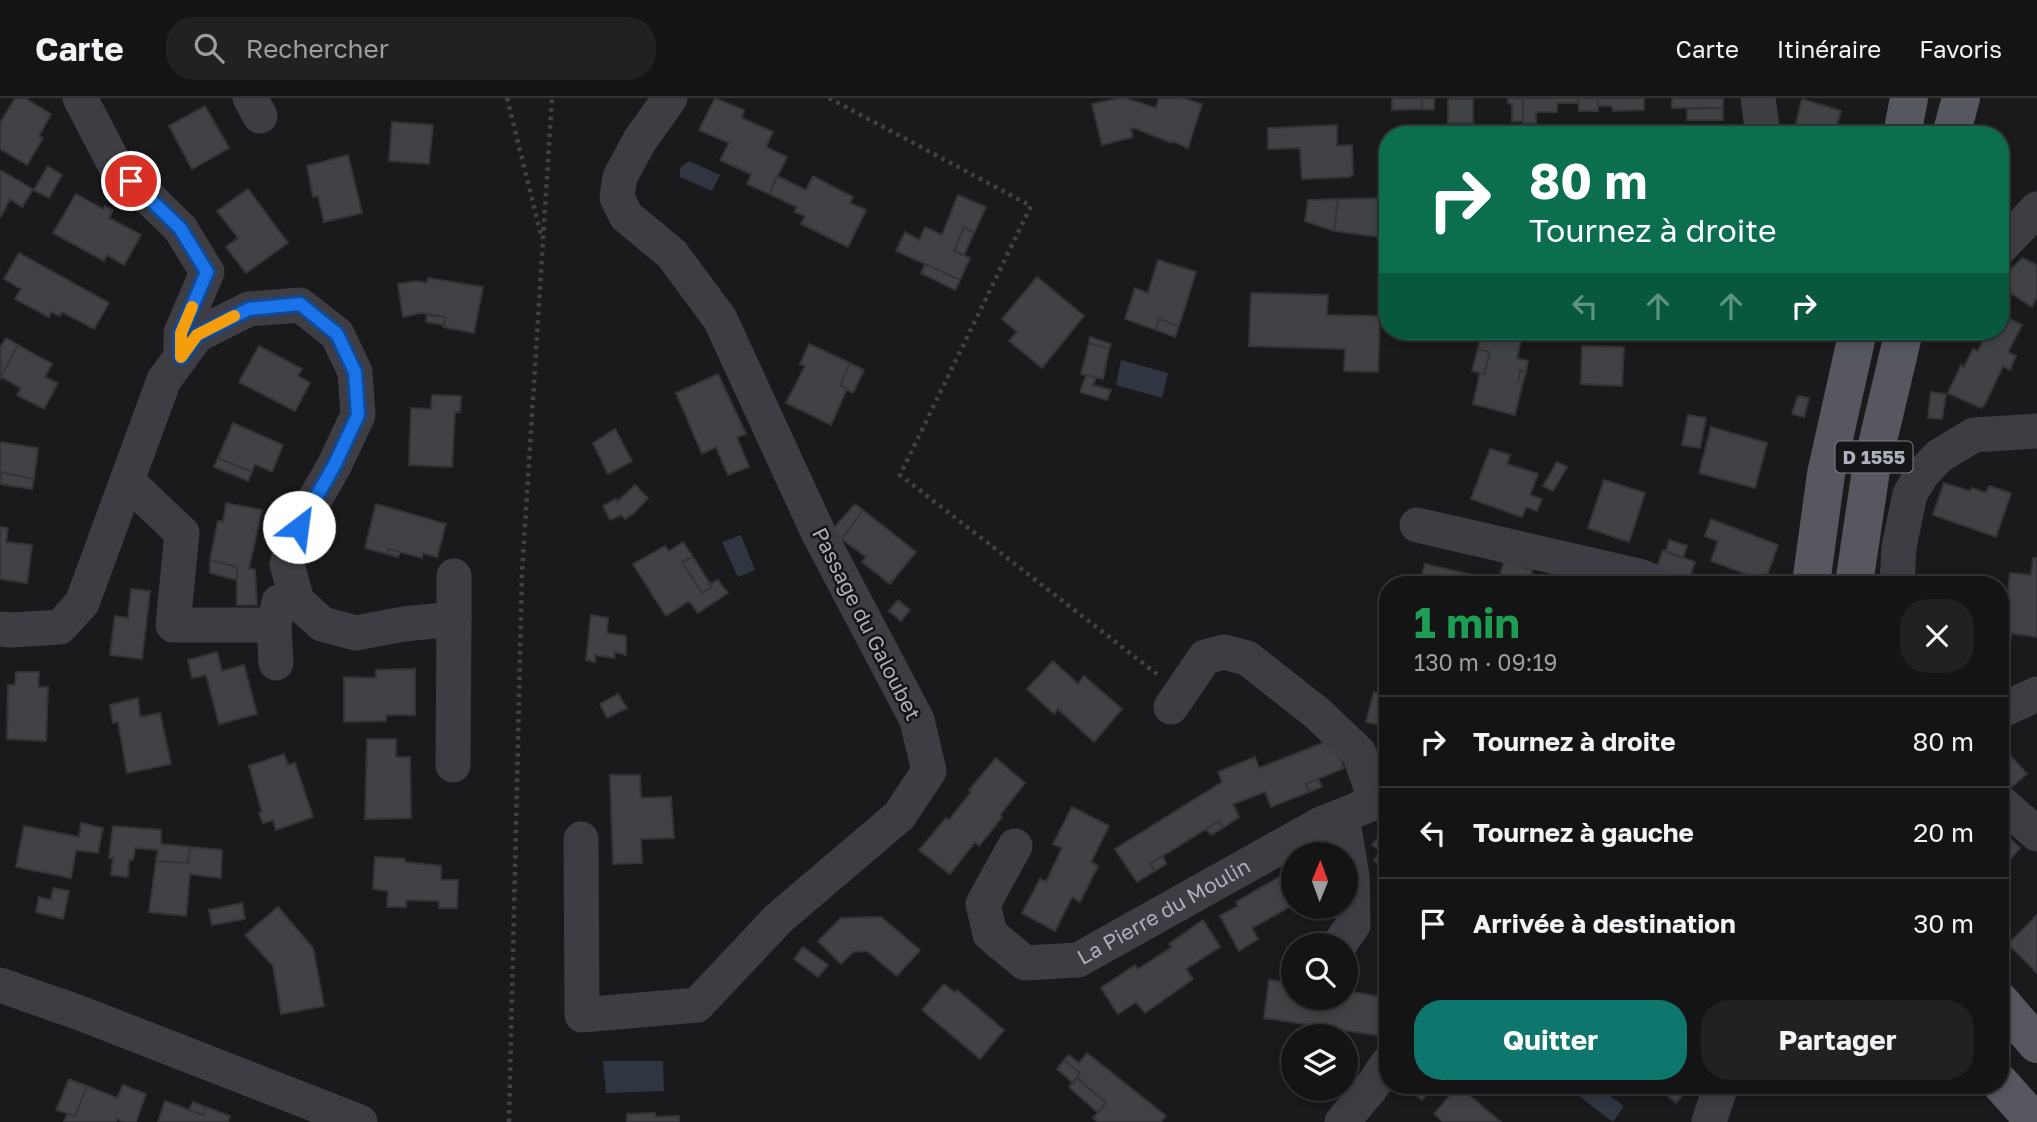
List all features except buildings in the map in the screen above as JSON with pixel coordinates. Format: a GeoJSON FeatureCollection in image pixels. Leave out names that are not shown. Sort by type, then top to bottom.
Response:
{"type":"FeatureCollection","features":[{"type":"Feature","properties":{"kind":"main road"},"geometry":{"type":"LineString","coordinates":[[1904,126],[1909,98]]}},
{"type":"Feature","properties":{"kind":"main road"},"geometry":{"type":"LineString","coordinates":[[1953,126],[1961,98]]}},
{"type":"Feature","properties":{"kind":"main road","name":"D 1555"},"geometry":{"type":"LineString","coordinates":[[1812,576],[1826,474],[1856,340]]}},
{"type":"Feature","properties":{"kind":"main road","name":"D 1555"},"geometry":{"type":"LineString","coordinates":[[1855,576],[1871,470],[1902,340]]}},
{"type":"Feature","properties":{"kind":"main road"},"geometry":{"type":"LineString","coordinates":[[2009,1011],[2037,1044]]}},
{"type":"Feature","properties":{"kind":"main road"},"geometry":{"type":"LineString","coordinates":[[2009,1093],[2035,1122]]}},
{"type":"Feature","properties":{"kind":"street"},"geometry":{"type":"LineString","coordinates":[[80,98],[115,165],[180,228],[207,272],[181,333],[181,357]]}},
{"type":"Feature","properties":{"kind":"street","name":"Passage du Galoubet"},"geometry":{"type":"LineString","coordinates":[[581,839],[582,1015],[697,1005],[779,918],[899,816],[929,771],[917,720],[818,532],[720,319],[672,254],[626,216],[617,197],[620,177],[640,140],[670,98]]}},
{"type":"Feature","properties":{"kind":"street"},"geometry":{"type":"LineString","coordinates":[[1758,98],[1762,126]]}},
{"type":"Feature","properties":{"kind":"street"},"geometry":{"type":"LineString","coordinates":[[2009,239],[2037,209]]}},
{"type":"Feature","properties":{"kind":"street"},"geometry":{"type":"LineString","coordinates":[[0,629],[60,627],[82,603],[164,380],[197,335],[249,309],[300,304],[337,334],[355,372],[358,415],[334,466],[299,527],[286,564],[274,625],[276,663]]}},
{"type":"Feature","properties":{"kind":"street"},"geometry":{"type":"LineString","coordinates":[[1897,576],[1899,547],[1910,494],[1922,474],[1939,456],[1975,435],[2037,431]]}},
{"type":"Feature","properties":{"kind":"street"},"geometry":{"type":"LineString","coordinates":[[127,481],[182,533],[173,625],[274,625]]}},
{"type":"Feature","properties":{"kind":"street"},"geometry":{"type":"LineString","coordinates":[[1417,525],[1635,576]]}},
{"type":"Feature","properties":{"kind":"street"},"geometry":{"type":"LineString","coordinates":[[286,564],[297,601],[322,624],[356,633],[404,624],[454,619]]}},
{"type":"Feature","properties":{"kind":"street"},"geometry":{"type":"LineString","coordinates":[[453,765],[454,576]]}},
{"type":"Feature","properties":{"kind":"street"},"geometry":{"type":"LineString","coordinates":[[1166,692],[1205,657],[1224,652],[1247,658],[1317,713],[1359,753],[1379,796]]}},
{"type":"Feature","properties":{"kind":"street"},"geometry":{"type":"LineString","coordinates":[[2009,707],[2037,694]]}},
{"type":"Feature","properties":{"kind":"street","name":"La Pierre du Moulin"},"geometry":{"type":"LineString","coordinates":[[1016,846],[984,904],[990,934],[1025,963],[1078,960],[1321,824],[1379,804]]}},
{"type":"Feature","properties":{"kind":"street"},"geometry":{"type":"LineString","coordinates":[[2009,810],[2037,834]]}},
{"type":"Feature","properties":{"kind":"street"},"geometry":{"type":"LineString","coordinates":[[1342,816],[1352,876],[1353,925],[1347,933]]}},
{"type":"Feature","properties":{"kind":"street"},"geometry":{"type":"LineString","coordinates":[[0,985],[80,1013],[360,1122]]}},
{"type":"Feature","properties":{"kind":"street"},"geometry":{"type":"LineString","coordinates":[[1342,1122],[1379,1076]]}},
{"type":"Feature","properties":{"kind":"street"},"geometry":{"type":"LineString","coordinates":[[1709,1122],[1718,1094]]}},
{"type":"Feature","properties":{"kind":"path"},"geometry":{"type":"LineString","coordinates":[[508,98],[544,247]]}},
{"type":"Feature","properties":{"kind":"path"},"geometry":{"type":"LineString","coordinates":[[509,1122],[522,573],[552,98]]}},
{"type":"Feature","properties":{"kind":"path"},"geometry":{"type":"LineString","coordinates":[[829,98],[1031,206],[900,475],[1166,692]]}},
{"type":"Feature","properties":{"kind":"shaded area"},"geometry":{"type":"Polygon","coordinates":[[[689,161],[720,175],[712,191],[680,177],[680,168],[689,161]]]}},
{"type":"Feature","properties":{"kind":"shaded area"},"geometry":{"type":"Polygon","coordinates":[[[1121,360],[1168,373],[1162,398],[1116,385],[1121,360]]]}},
{"type":"Feature","properties":{"kind":"shaded area"},"geometry":{"type":"Polygon","coordinates":[[[741,535],[755,570],[738,577],[722,542],[741,535]]]}},
{"type":"Feature","properties":{"kind":"shaded area"},"geometry":{"type":"Polygon","coordinates":[[[603,1061],[663,1061],[664,1091],[606,1093],[603,1061]]]}},
{"type":"Feature","properties":{"kind":"shaded area"},"geometry":{"type":"Polygon","coordinates":[[[1607,1094],[1624,1106],[1613,1122],[1579,1096],[1607,1094]]]}},
{"type":"Feature","properties":{"kind":"slow traffic"},"geometry":{"type":"LineString","coordinates":[[192,307],[181,333],[181,357],[197,335],[234,316]]}},
{"type":"Feature","properties":{"kind":"route"},"geometry":{"type":"LineString","coordinates":[[131,181],[180,228],[207,272],[181,333],[181,357],[197,335],[249,309],[300,304],[337,334],[355,372],[358,415],[334,466],[299,527]]}}]}
